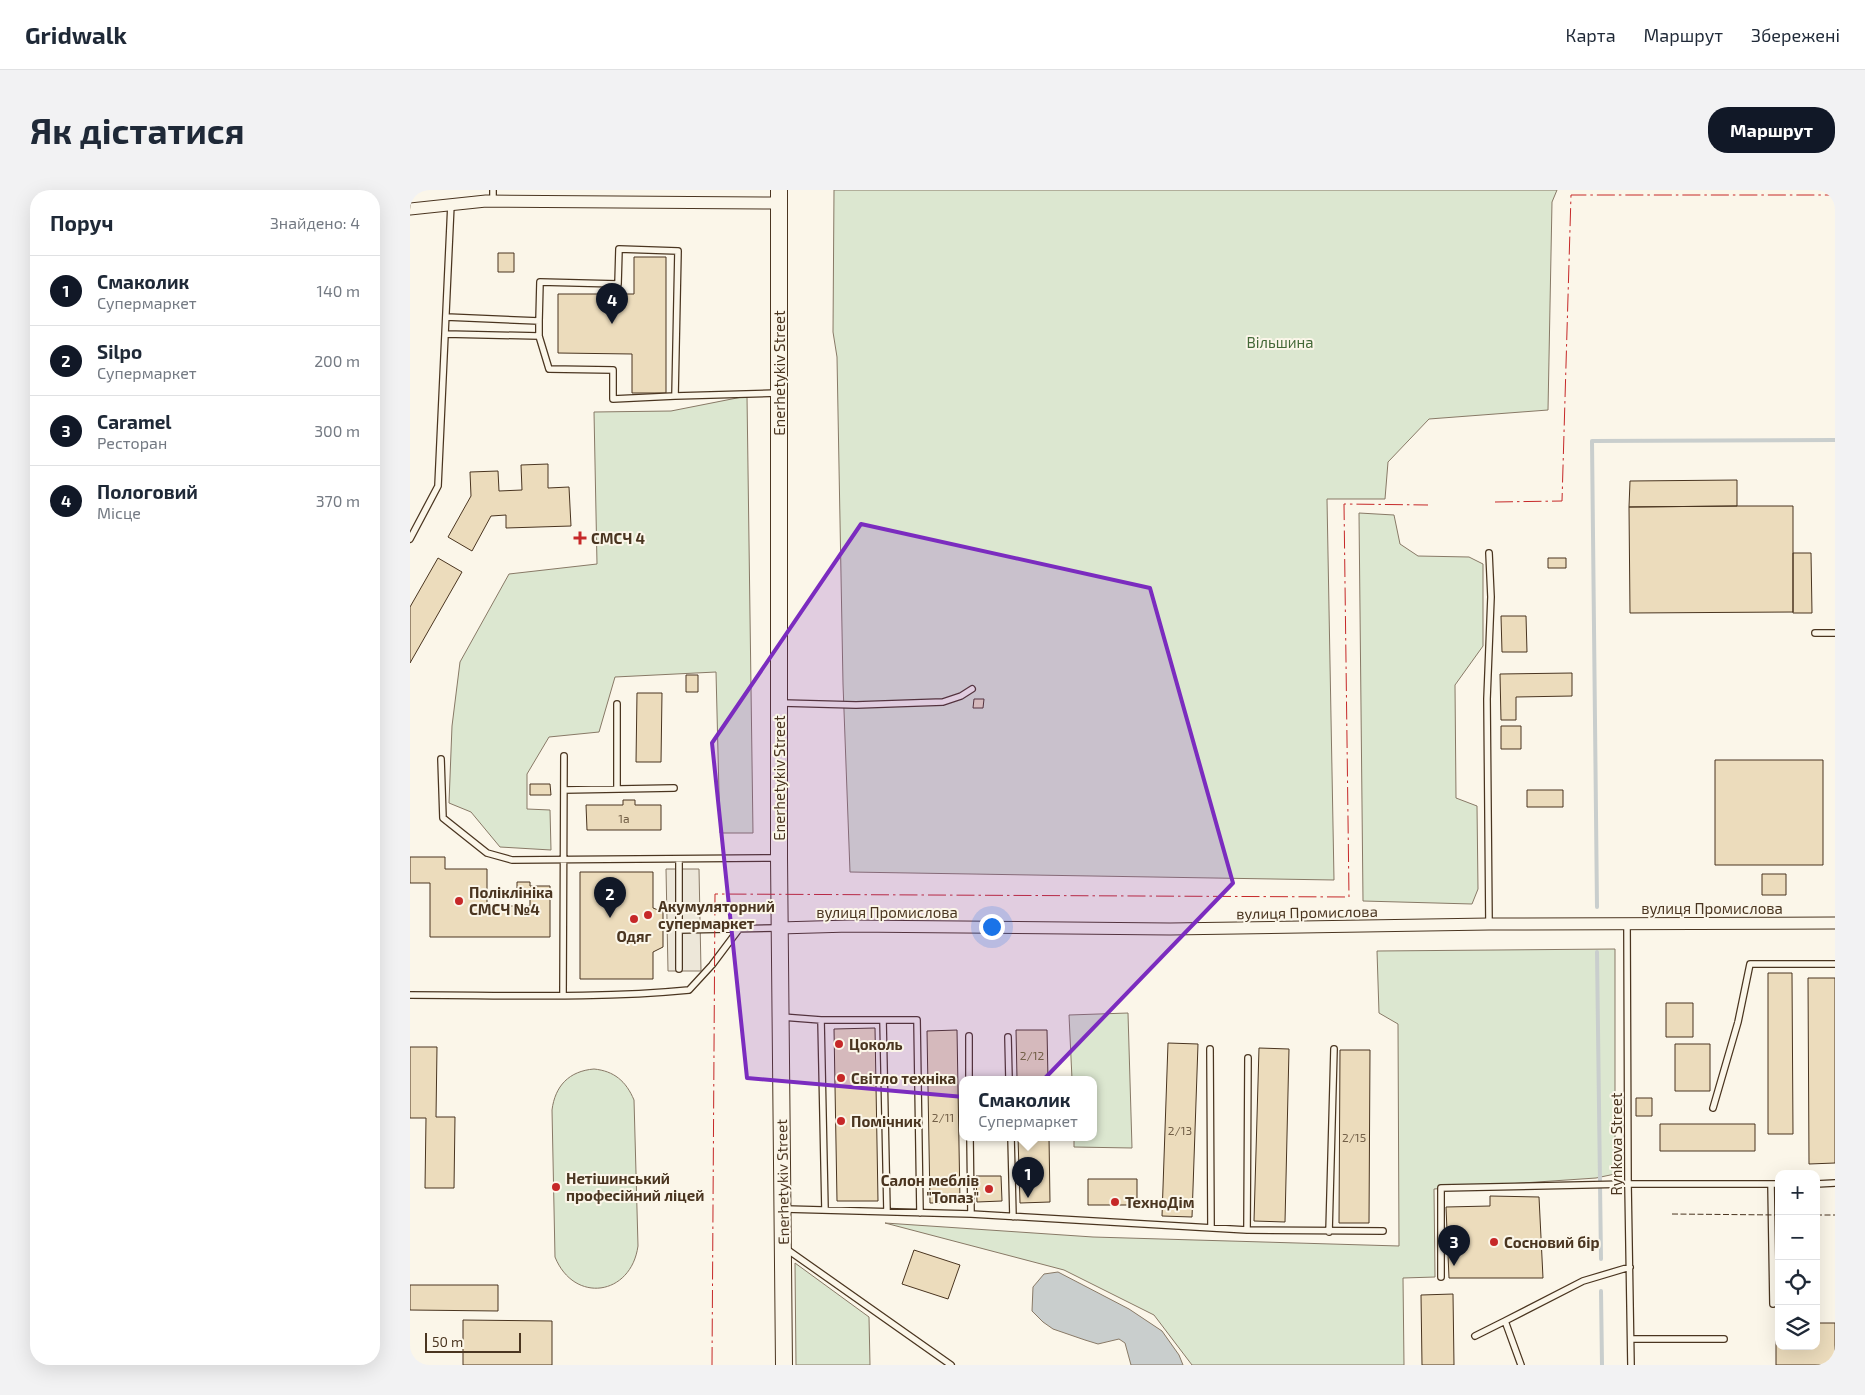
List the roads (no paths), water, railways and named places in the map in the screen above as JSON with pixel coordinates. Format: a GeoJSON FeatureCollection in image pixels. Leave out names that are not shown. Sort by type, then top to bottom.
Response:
{"type":"FeatureCollection","features":[{"type":"Feature","properties":{"kind":"main road","name":"Enerhetykiv Street"},"geometry":{"type":"LineString","coordinates":[[779,196],[779,928],[784,1365]]}},
{"type":"Feature","properties":{"kind":"street"},"geometry":{"type":"LineString","coordinates":[[410,209],[493,196],[779,196]]}},
{"type":"Feature","properties":{"kind":"street","name":"вулиця Промислова"},"geometry":{"type":"LineString","coordinates":[[779,928],[850,926],[1170,929],[1489,924],[1835,923]]}},
{"type":"Feature","properties":{"kind":"lane"},"geometry":{"type":"LineString","coordinates":[[410,539],[438,486],[451,204]]}},
{"type":"Feature","properties":{"kind":"lane"},"geometry":{"type":"LineString","coordinates":[[675,396],[678,251],[619,249],[618,284],[540,282],[539,336],[549,369],[613,370],[613,399],[779,393]]}},
{"type":"Feature","properties":{"kind":"lane"},"geometry":{"type":"LineString","coordinates":[[446,317],[539,321]]}},
{"type":"Feature","properties":{"kind":"lane"},"geometry":{"type":"LineString","coordinates":[[445,334],[539,336]]}},
{"type":"Feature","properties":{"kind":"lane"},"geometry":{"type":"LineString","coordinates":[[1489,553],[1491,597],[1487,699],[1489,924]]}},
{"type":"Feature","properties":{"kind":"lane"},"geometry":{"type":"LineString","coordinates":[[1815,633],[1835,633]]}},
{"type":"Feature","properties":{"kind":"lane"},"geometry":{"type":"LineString","coordinates":[[779,703],[856,705],[943,702],[961,696],[972,688]]}},
{"type":"Feature","properties":{"kind":"lane"},"geometry":{"type":"LineString","coordinates":[[618,704],[618,789]]}},
{"type":"Feature","properties":{"kind":"lane"},"geometry":{"type":"LineString","coordinates":[[563,995],[564,756]]}},
{"type":"Feature","properties":{"kind":"lane"},"geometry":{"type":"LineString","coordinates":[[442,759],[443,818],[487,853],[512,860],[779,858]]}},
{"type":"Feature","properties":{"kind":"lane"},"geometry":{"type":"LineString","coordinates":[[564,790],[674,788]]}},
{"type":"Feature","properties":{"kind":"lane"},"geometry":{"type":"LineString","coordinates":[[679,859],[679,969]]}},
{"type":"Feature","properties":{"kind":"lane","name":"Rynkova Street"},"geometry":{"type":"LineString","coordinates":[[1627,924],[1631,1365]]}},
{"type":"Feature","properties":{"kind":"lane"},"geometry":{"type":"LineString","coordinates":[[679,930],[779,928]]}},
{"type":"Feature","properties":{"kind":"lane"},"geometry":{"type":"LineString","coordinates":[[410,995],[563,995],[657,993],[689,990],[712,965],[739,929]]}},
{"type":"Feature","properties":{"kind":"lane"},"geometry":{"type":"LineString","coordinates":[[1712,1108],[1738,1022],[1750,964],[1835,964]]}},
{"type":"Feature","properties":{"kind":"lane"},"geometry":{"type":"LineString","coordinates":[[781,1017],[821,1020],[917,1020],[920,1213]]}},
{"type":"Feature","properties":{"kind":"lane"},"geometry":{"type":"LineString","coordinates":[[821,1020],[825,1210]]}},
{"type":"Feature","properties":{"kind":"lane"},"geometry":{"type":"LineString","coordinates":[[883,1020],[887,1211]]}},
{"type":"Feature","properties":{"kind":"lane"},"geometry":{"type":"LineString","coordinates":[[969,1036],[969,1076]]}},
{"type":"Feature","properties":{"kind":"lane"},"geometry":{"type":"LineString","coordinates":[[1008,1037],[1009,1076]]}},
{"type":"Feature","properties":{"kind":"lane"},"geometry":{"type":"LineString","coordinates":[[1210,1049],[1210,1228]]}},
{"type":"Feature","properties":{"kind":"lane"},"geometry":{"type":"LineString","coordinates":[[1329,1232],[1334,1049]]}},
{"type":"Feature","properties":{"kind":"lane"},"geometry":{"type":"LineString","coordinates":[[1246,1230],[1248,1058]]}},
{"type":"Feature","properties":{"kind":"lane"},"geometry":{"type":"LineString","coordinates":[[970,1141],[971,1214]]}},
{"type":"Feature","properties":{"kind":"lane"},"geometry":{"type":"LineString","coordinates":[[1011,1141],[1013,1217]]}},
{"type":"Feature","properties":{"kind":"lane"},"geometry":{"type":"LineString","coordinates":[[1820,1184],[1835,1183]]}},
{"type":"Feature","properties":{"kind":"lane"},"geometry":{"type":"LineString","coordinates":[[1442,1277],[1441,1188],[1628,1184],[1775,1184]]}},
{"type":"Feature","properties":{"kind":"lane"},"geometry":{"type":"LineString","coordinates":[[1771,1184],[1773,1304]]}},
{"type":"Feature","properties":{"kind":"lane"},"geometry":{"type":"LineString","coordinates":[[782,1209],[971,1214],[1246,1230],[1383,1232]]}},
{"type":"Feature","properties":{"kind":"lane"},"geometry":{"type":"LineString","coordinates":[[783,1247],[951,1365]]}},
{"type":"Feature","properties":{"kind":"lane"},"geometry":{"type":"LineString","coordinates":[[1475,1336],[1583,1281],[1630,1267]]}},
{"type":"Feature","properties":{"kind":"lane"},"geometry":{"type":"LineString","coordinates":[[1505,1321],[1521,1365]]}},
{"type":"Feature","properties":{"kind":"lane"},"geometry":{"type":"LineString","coordinates":[[1631,1339],[1724,1339]]}},
{"type":"Feature","properties":{"kind":"waterway"},"geometry":{"type":"LineString","coordinates":[[1597,907],[1592,441],[1835,440]]}},
{"type":"Feature","properties":{"kind":"waterway"},"geometry":{"type":"LineString","coordinates":[[1597,952],[1601,1259]]}},
{"type":"Feature","properties":{"kind":"waterway"},"geometry":{"type":"LineString","coordinates":[[1601,1291],[1602,1365]]}},
{"type":"Feature","properties":{"kind":"place","name":"Пологовий"},"geometry":{"type":"Point","coordinates":[612,324]}},
{"type":"Feature","properties":{"kind":"place","name":"СМСЧ 4"},"geometry":{"type":"Point","coordinates":[580,538]}},
{"type":"Feature","properties":{"kind":"place","name":"Поліклініка СМСЧ №4"},"geometry":{"type":"Point","coordinates":[459,901]}},
{"type":"Feature","properties":{"kind":"place","name":"Акумуляторний супермаркет"},"geometry":{"type":"Point","coordinates":[648,915]}},
{"type":"Feature","properties":{"kind":"place","name":"Silpo"},"geometry":{"type":"Point","coordinates":[610,918]}},
{"type":"Feature","properties":{"kind":"place","name":"Одяг"},"geometry":{"type":"Point","coordinates":[634,919]}},
{"type":"Feature","properties":{"kind":"place","name":"Цоколь"},"geometry":{"type":"Point","coordinates":[839,1044]}},
{"type":"Feature","properties":{"kind":"place","name":"Світло техніка"},"geometry":{"type":"Point","coordinates":[841,1078]}},
{"type":"Feature","properties":{"kind":"place","name":"Помічник"},"geometry":{"type":"Point","coordinates":[841,1121]}},
{"type":"Feature","properties":{"kind":"place","name":"Нетішинський професійний ліцей"},"geometry":{"type":"Point","coordinates":[556,1187]}},
{"type":"Feature","properties":{"kind":"place","name":"Салон меблів \"Топаз\""},"geometry":{"type":"Point","coordinates":[989,1189]}},
{"type":"Feature","properties":{"kind":"place","name":"Смаколик"},"geometry":{"type":"Point","coordinates":[1028,1198]}},
{"type":"Feature","properties":{"kind":"place","name":"ТехноДім"},"geometry":{"type":"Point","coordinates":[1115,1202]}},
{"type":"Feature","properties":{"kind":"place","name":"Сосновий бір"},"geometry":{"type":"Point","coordinates":[1494,1242]}},
{"type":"Feature","properties":{"kind":"place","name":"Caramel"},"geometry":{"type":"Point","coordinates":[1454,1266]}},
{"type":"Feature","properties":{"kind":"park label","name":"Вільшина"},"geometry":{"type":"Point","coordinates":[1280,342]}}]}
